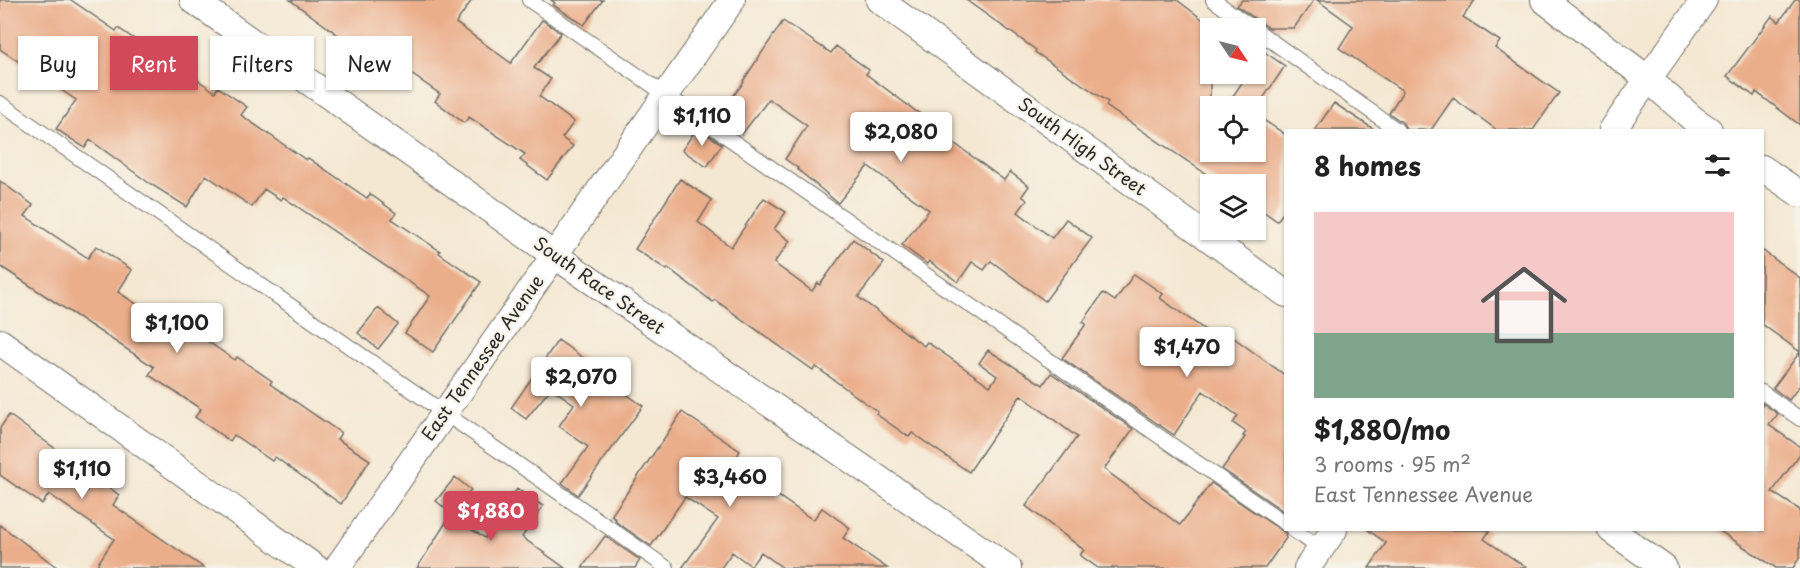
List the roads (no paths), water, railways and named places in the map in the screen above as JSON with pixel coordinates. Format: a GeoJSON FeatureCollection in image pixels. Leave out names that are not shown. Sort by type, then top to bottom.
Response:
{"type":"FeatureCollection","features":[{"type":"Feature","properties":{"kind":"street","name":"South Race Street"},"geometry":{"type":"LineString","coordinates":[[193,0],[554,255],[1008,568]]}},
{"type":"Feature","properties":{"kind":"street","name":"East Tennessee Avenue"},"geometry":{"type":"LineString","coordinates":[[337,568],[732,0]]}},
{"type":"Feature","properties":{"kind":"street","name":"South High Street"},"geometry":{"type":"LineString","coordinates":[[879,0],[1284,293]]}},
{"type":"Feature","properties":{"kind":"street"},"geometry":{"type":"LineString","coordinates":[[1545,0],[1648,79],[1708,129]]}},
{"type":"Feature","properties":{"kind":"street"},"geometry":{"type":"LineString","coordinates":[[1613,129],[1704,0]]}},
{"type":"Feature","properties":{"kind":"street"},"geometry":{"type":"LineString","coordinates":[[1764,169],[1800,194]]}},
{"type":"Feature","properties":{"kind":"street"},"geometry":{"type":"LineString","coordinates":[[0,342],[316,568]]}},
{"type":"Feature","properties":{"kind":"street"},"geometry":{"type":"LineString","coordinates":[[1612,531],[1664,568]]}},
{"type":"Feature","properties":{"kind":"lane"},"geometry":{"type":"LineString","coordinates":[[529,0],[1284,523]]}},
{"type":"Feature","properties":{"kind":"lane"},"geometry":{"type":"LineString","coordinates":[[1213,0],[1238,18]]}},
{"type":"Feature","properties":{"kind":"lane"},"geometry":{"type":"LineString","coordinates":[[1266,37],[1396,129]]}},
{"type":"Feature","properties":{"kind":"lane"},"geometry":{"type":"LineString","coordinates":[[0,103],[667,568]]}},
{"type":"Feature","properties":{"kind":"lane"},"geometry":{"type":"LineString","coordinates":[[1764,393],[1800,419]]}},
{"type":"Feature","properties":{"kind":"lane"},"geometry":{"type":"LineString","coordinates":[[1294,531],[1320,555]]}}]}
